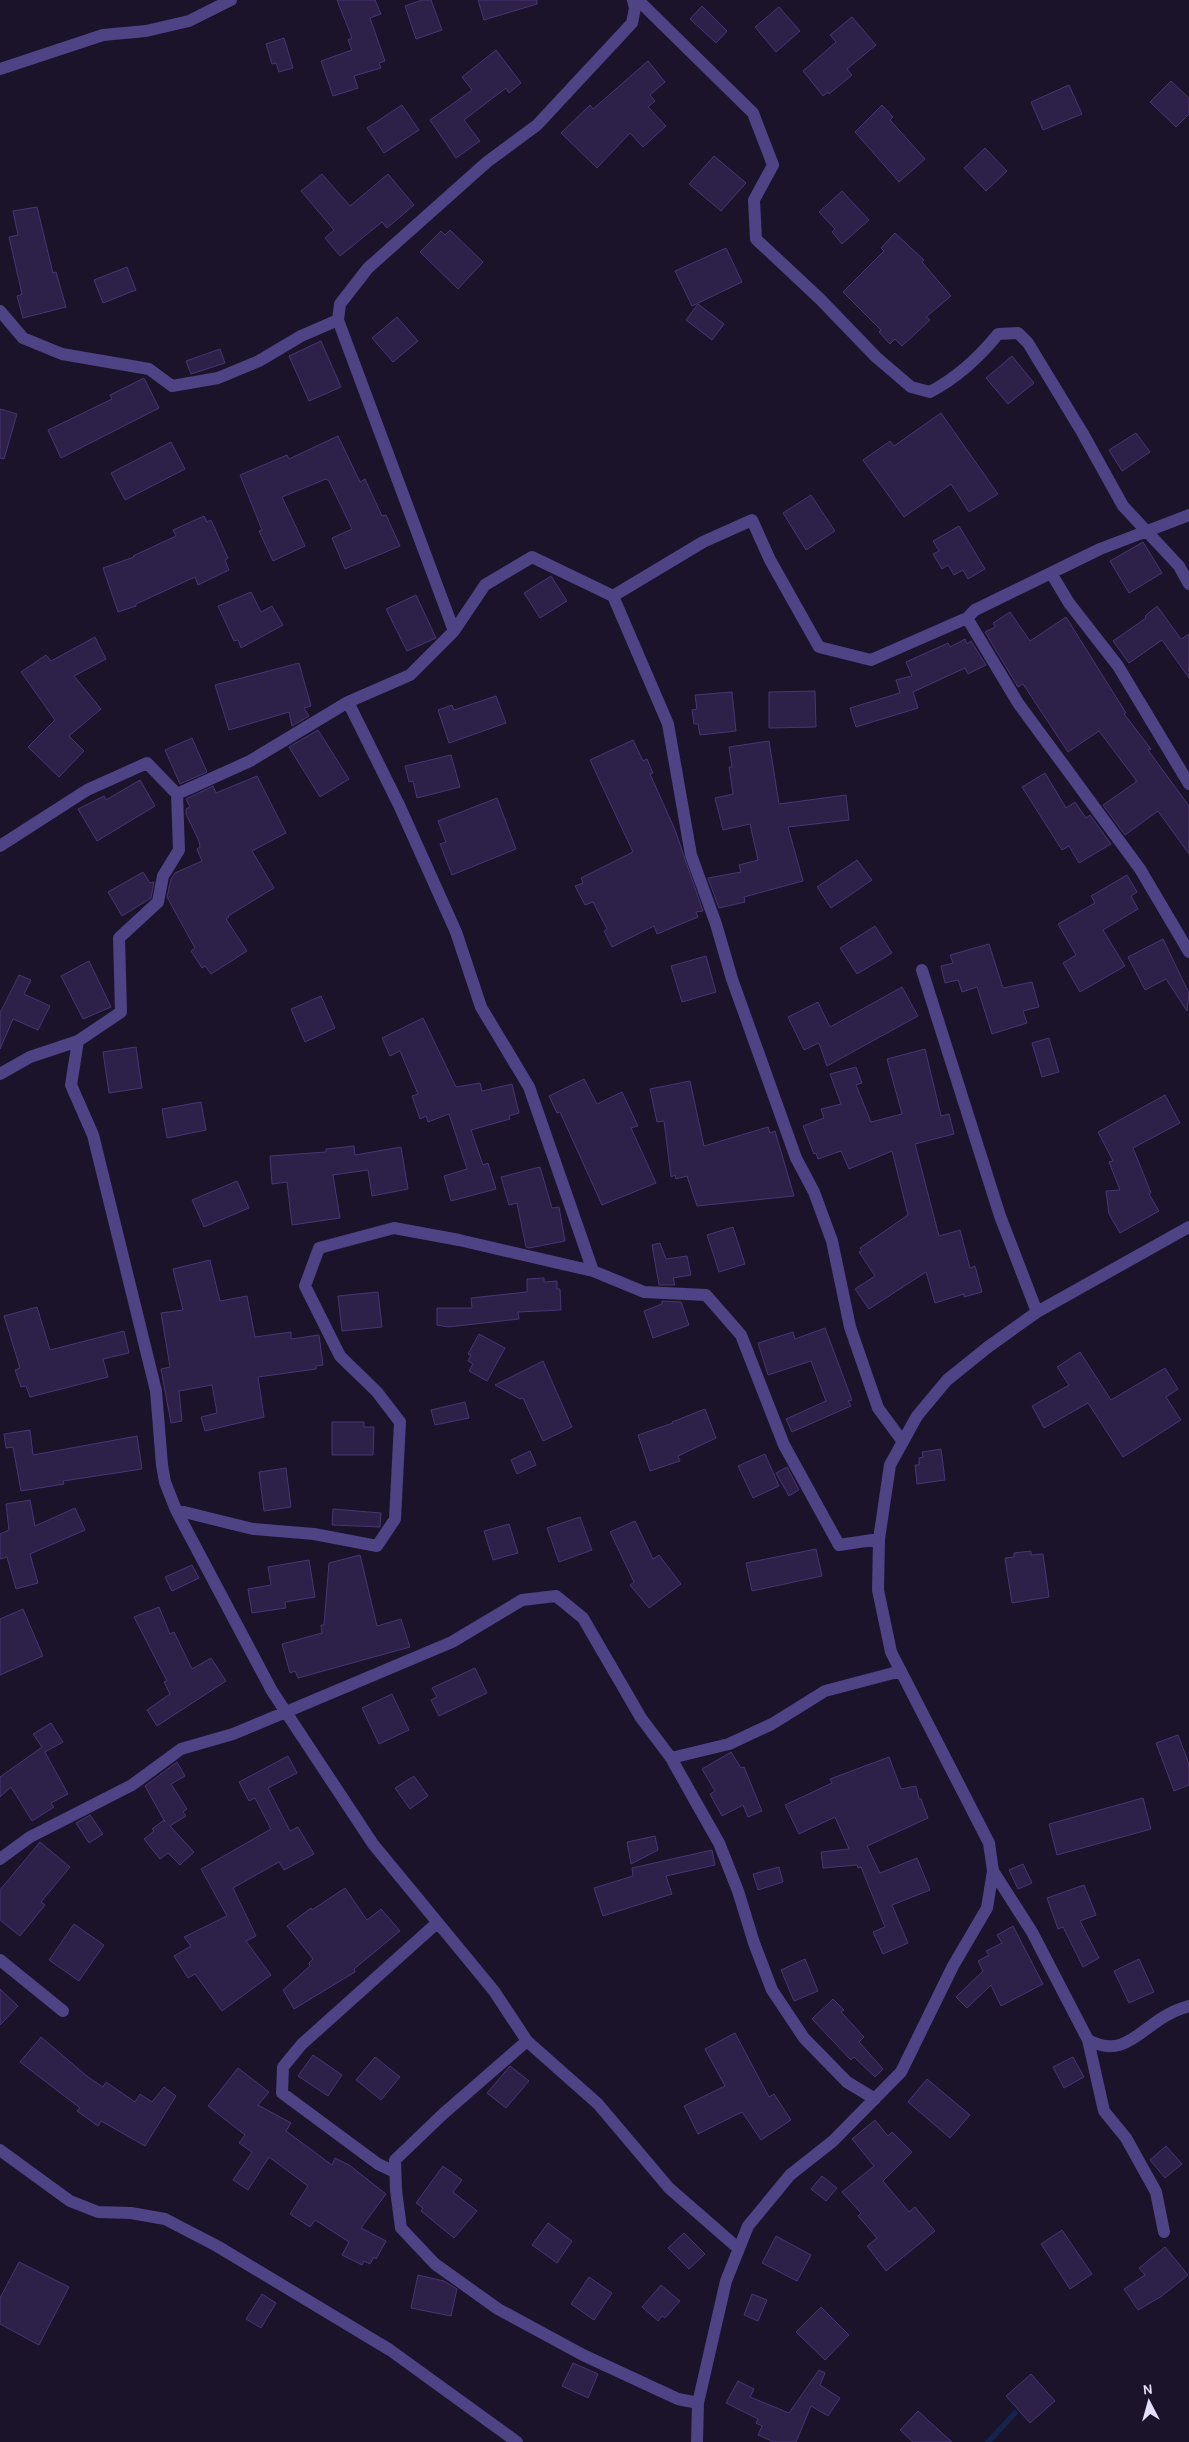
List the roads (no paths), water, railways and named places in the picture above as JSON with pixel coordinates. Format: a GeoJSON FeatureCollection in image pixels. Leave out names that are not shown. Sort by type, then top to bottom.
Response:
{"type":"FeatureCollection","features":[{"type":"Feature","properties":{"kind":"street"},"geometry":{"type":"LineString","coordinates":[[0,69],[102,35],[146,31],[188,21],[231,0]]}},
{"type":"Feature","properties":{"kind":"street"},"geometry":{"type":"LineString","coordinates":[[454,630],[338,320],[340,304],[368,268],[487,162],[537,125],[632,23],[633,0]]}},
{"type":"Feature","properties":{"kind":"street"},"geometry":{"type":"LineString","coordinates":[[638,0],[754,113],[773,165],[754,200],[756,238],[820,299],[876,357],[910,387],[930,392],[958,376],[978,358],[998,334],[1018,334],[1033,351],[1082,432],[1123,506],[1178,566],[1189,584]]}},
{"type":"Feature","properties":{"kind":"street"},"geometry":{"type":"LineString","coordinates":[[0,311],[23,338],[62,354],[149,369],[172,386],[218,378],[259,361],[300,336],[338,320]]}},
{"type":"Feature","properties":{"kind":"street"},"geometry":{"type":"LineString","coordinates":[[613,596],[703,542],[752,520],[770,560],[820,647],[871,660],[967,618],[975,610],[1100,550],[1189,515]]}},
{"type":"Feature","properties":{"kind":"street"},"geometry":{"type":"LineString","coordinates":[[177,794],[250,761],[348,702],[410,675],[454,630],[485,586],[532,557],[613,596],[668,724],[692,856],[716,924],[732,979],[756,1041],[796,1158],[814,1192],[832,1241],[850,1327],[878,1408],[903,1442]]}},
{"type":"Feature","properties":{"kind":"street"},"geometry":{"type":"LineString","coordinates":[[1051,574],[1069,602],[1118,666],[1189,784]]}},
{"type":"Feature","properties":{"kind":"street"},"geometry":{"type":"LineString","coordinates":[[967,618],[1018,703],[1140,869],[1189,952]]}},
{"type":"Feature","properties":{"kind":"street"},"geometry":{"type":"LineString","coordinates":[[348,702],[456,932],[481,1007],[529,1087],[593,1271]]}},
{"type":"Feature","properties":{"kind":"street"},"geometry":{"type":"LineString","coordinates":[[0,846],[87,790],[147,763],[177,794],[179,850],[163,876],[158,902],[119,938],[121,1012],[78,1041],[30,1057],[0,1074]]}},
{"type":"Feature","properties":{"kind":"street"},"geometry":{"type":"LineString","coordinates":[[922,970],[1000,1216],[1037,1312]]}},
{"type":"Feature","properties":{"kind":"street"},"geometry":{"type":"LineString","coordinates":[[78,1041],[71,1085],[93,1135],[156,1391],[165,1482],[176,1510],[263,1675],[374,1844],[436,1923],[494,1992],[527,2041],[598,2104],[669,2188],[739,2249]]}},
{"type":"Feature","properties":{"kind":"street"},"geometry":{"type":"LineString","coordinates":[[697,2442],[698,2403],[726,2281],[748,2226],[790,2175],[833,2141],[901,2072],[953,1966],[987,1908],[993,1871],[989,1843],[891,1652],[878,1590],[879,1538],[890,1465],[917,1416],[947,1380],[1037,1312],[1189,1227]]}},
{"type":"Feature","properties":{"kind":"street"},"geometry":{"type":"LineString","coordinates":[[176,1510],[253,1529],[314,1534],[378,1546],[395,1519],[400,1422],[377,1392],[340,1356],[305,1286],[319,1248],[394,1228],[459,1240],[593,1271],[644,1292],[706,1295],[741,1335],[784,1445],[839,1545],[879,1538]]}},
{"type":"Feature","properties":{"kind":"street"},"geometry":{"type":"LineString","coordinates":[[0,1859],[30,1837],[132,1785],[180,1749],[233,1734],[452,1642],[522,1600],[556,1596],[583,1618],[641,1718],[671,1758],[719,1843],[738,1891],[754,1943],[772,1990],[804,2038],[847,2082],[875,2099]]}},
{"type":"Feature","properties":{"kind":"street"},"geometry":{"type":"LineString","coordinates":[[671,1758],[729,1744],[772,1724],[824,1691],[901,1671]]}},
{"type":"Feature","properties":{"kind":"street"},"geometry":{"type":"LineString","coordinates":[[993,1871],[1032,1932],[1088,2040],[1104,2111],[1126,2138],[1156,2192],[1164,2232]]}},
{"type":"Feature","properties":{"kind":"street"},"geometry":{"type":"LineString","coordinates":[[395,2172],[378,2164],[282,2094],[283,2067],[302,2044],[436,1923]]}},
{"type":"Feature","properties":{"kind":"street"},"geometry":{"type":"LineString","coordinates":[[0,1960],[63,2011]]}},
{"type":"Feature","properties":{"kind":"street"},"geometry":{"type":"LineString","coordinates":[[1088,2040],[1112,2047],[1124,2045],[1170,2013],[1189,2006]]}},
{"type":"Feature","properties":{"kind":"street"},"geometry":{"type":"LineString","coordinates":[[527,2041],[443,2114],[395,2160],[402,2228],[435,2264],[498,2308],[583,2355],[678,2399],[698,2403]]}},
{"type":"Feature","properties":{"kind":"street"},"geometry":{"type":"LineString","coordinates":[[0,2150],[70,2201],[98,2212],[131,2213],[165,2219],[217,2246],[390,2350],[517,2442]]}},
{"type":"Feature","properties":{"kind":"waterway"},"geometry":{"type":"LineString","coordinates":[[988,2442],[1015,2413]]}}]}
